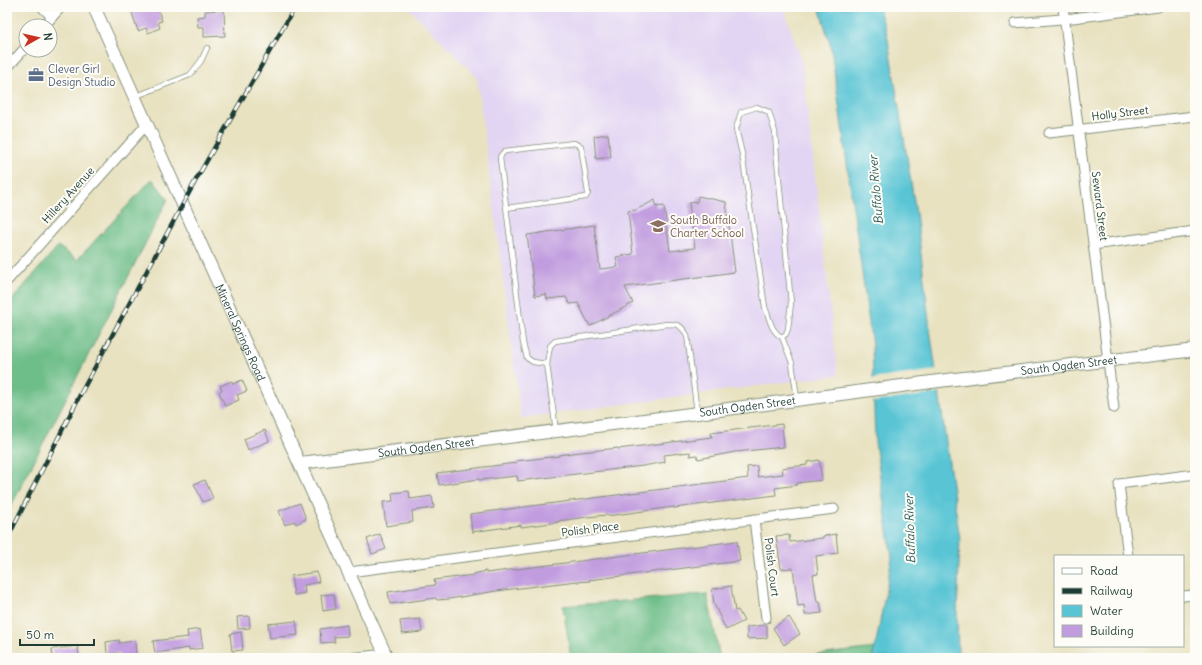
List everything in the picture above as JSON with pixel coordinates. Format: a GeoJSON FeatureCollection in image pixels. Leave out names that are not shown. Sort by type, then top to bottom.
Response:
{"type":"FeatureCollection","features":[{"type":"Feature","properties":{"kind":"street"},"geometry":{"type":"LineString","coordinates":[[42,7],[52,17],[61,7]]}},
{"type":"Feature","properties":{"kind":"street","name":"Mineral Springs Road"},"geometry":{"type":"LineString","coordinates":[[94,7],[301,464],[386,656]]}},
{"type":"Feature","properties":{"kind":"street","name":"Seward Street"},"geometry":{"type":"LineString","coordinates":[[1063,7],[1114,408]]}},
{"type":"Feature","properties":{"kind":"street"},"geometry":{"type":"LineString","coordinates":[[1015,23],[1158,7]]}},
{"type":"Feature","properties":{"kind":"street"},"geometry":{"type":"LineString","coordinates":[[7,68],[18,56]]}},
{"type":"Feature","properties":{"kind":"street","name":"Holly Street"},"geometry":{"type":"LineString","coordinates":[[1049,133],[1195,116]]}},
{"type":"Feature","properties":{"kind":"street","name":"Hillery Avenue"},"geometry":{"type":"LineString","coordinates":[[7,281],[147,124]]}},
{"type":"Feature","properties":{"kind":"street"},"geometry":{"type":"LineString","coordinates":[[1093,245],[1195,231]]}},
{"type":"Feature","properties":{"kind":"street","name":"South Ogden Street"},"geometry":{"type":"LineString","coordinates":[[301,464],[938,381],[1195,350]]}},
{"type":"Feature","properties":{"kind":"street"},"geometry":{"type":"LineString","coordinates":[[1128,555],[1119,484],[1195,474]]}},
{"type":"Feature","properties":{"kind":"street","name":"Polish Place"},"geometry":{"type":"LineString","coordinates":[[349,572],[834,509]]}},
{"type":"Feature","properties":{"kind":"street","name":"Polish Court"},"geometry":{"type":"LineString","coordinates":[[754,519],[766,618]]}},
{"type":"Feature","properties":{"kind":"street"},"geometry":{"type":"LineString","coordinates":[[1184,596],[1195,595]]}},
{"type":"Feature","properties":{"kind":"street"},"geometry":{"type":"LineString","coordinates":[[348,658],[386,656]]}},
{"type":"Feature","properties":{"kind":"lane"},"geometry":{"type":"LineString","coordinates":[[134,97],[190,75],[201,61],[207,48]]}},
{"type":"Feature","properties":{"kind":"lane"},"geometry":{"type":"LineString","coordinates":[[782,337],[786,334],[788,329],[791,303],[775,132],[769,112],[757,107],[740,112],[736,129],[742,154],[765,307],[773,329],[777,335],[782,337],[792,363],[797,400]]}},
{"type":"Feature","properties":{"kind":"lane"},"geometry":{"type":"LineString","coordinates":[[506,208],[586,198],[588,193],[581,146],[574,142],[505,151],[500,158],[506,208],[523,343],[527,358],[533,362],[547,364]]}},
{"type":"Feature","properties":{"kind":"lane"},"geometry":{"type":"LineString","coordinates":[[556,431],[547,364],[550,346],[554,341],[667,324],[676,324],[682,327],[687,335],[697,413]]}},
{"type":"Feature","properties":{"kind":"shaded area","name":"South Buffalo Charter School"},"geometry":{"type":"Polygon","coordinates":[[[408,7],[783,7],[802,62],[838,375],[521,418],[477,77],[408,7]]]}},
{"type":"Feature","properties":{"kind":"green space"},"geometry":{"type":"Polygon","coordinates":[[[152,179],[168,199],[7,514],[7,306],[58,246],[77,260],[152,179]]]}},
{"type":"Feature","properties":{"kind":"green space"},"geometry":{"type":"Polygon","coordinates":[[[707,594],[720,658],[571,658],[563,606],[707,594]]]}},
{"type":"Feature","properties":{"kind":"green space"},"geometry":{"type":"Polygon","coordinates":[[[875,648],[872,658],[792,658],[875,648]]]}},
{"type":"Feature","properties":{"kind":"water","name":"Buffalo River"},"geometry":{"type":"Polygon","coordinates":[[[819,7],[878,7],[887,34],[916,213],[930,329],[960,540],[957,614],[958,658],[872,658],[892,558],[875,442],[872,345],[831,47],[819,7]]]}},
{"type":"Feature","properties":{"kind":"pier"},"geometry":{"type":"Polygon","coordinates":[[[937,370],[940,393],[872,402],[871,379],[937,370]]]}},
{"type":"Feature","properties":{"kind":"building"},"geometry":{"type":"Polygon","coordinates":[[[130,7],[157,7],[162,21],[158,22],[160,28],[148,33],[146,28],[138,31],[130,7]]]}},
{"type":"Feature","properties":{"kind":"building"},"geometry":{"type":"Polygon","coordinates":[[[224,10],[225,36],[204,37],[204,27],[198,27],[197,17],[205,16],[205,11],[224,10]]]}},
{"type":"Feature","properties":{"kind":"building"},"geometry":{"type":"Polygon","coordinates":[[[608,134],[611,157],[596,159],[594,136],[608,134]]]}},
{"type":"Feature","properties":{"kind":"building"},"geometry":{"type":"Polygon","coordinates":[[[698,196],[726,202],[735,272],[625,287],[633,303],[590,326],[578,303],[570,304],[566,297],[547,299],[546,294],[535,296],[527,235],[594,225],[600,269],[618,267],[616,257],[633,254],[628,211],[636,210],[655,200],[656,207],[664,206],[670,251],[695,248],[689,203],[697,202],[698,196]]]}},
{"type":"Feature","properties":{"kind":"building"},"geometry":{"type":"Polygon","coordinates":[[[242,380],[247,391],[237,395],[239,400],[225,406],[219,392],[222,390],[220,386],[232,381],[233,384],[242,380]]]}},
{"type":"Feature","properties":{"kind":"building"},"geometry":{"type":"Polygon","coordinates":[[[782,424],[784,447],[735,452],[698,459],[697,455],[690,456],[690,452],[664,455],[665,462],[643,466],[518,481],[517,476],[479,479],[439,485],[437,473],[516,463],[516,461],[572,453],[618,449],[712,437],[711,433],[782,424]]]}},
{"type":"Feature","properties":{"kind":"building"},"geometry":{"type":"Polygon","coordinates":[[[265,430],[269,441],[248,450],[244,439],[265,430]]]}},
{"type":"Feature","properties":{"kind":"building"},"geometry":{"type":"Polygon","coordinates":[[[819,460],[822,480],[797,483],[797,485],[775,488],[776,495],[472,532],[470,514],[748,478],[747,467],[757,466],[758,477],[783,474],[782,468],[807,465],[807,462],[819,460]]]}},
{"type":"Feature","properties":{"kind":"building"},"geometry":{"type":"Polygon","coordinates":[[[205,480],[213,498],[203,502],[194,484],[205,480]]]}},
{"type":"Feature","properties":{"kind":"building"},"geometry":{"type":"Polygon","coordinates":[[[409,491],[410,499],[432,496],[434,508],[412,511],[413,522],[386,526],[383,502],[393,501],[392,493],[409,491]]]}},
{"type":"Feature","properties":{"kind":"building"},"geometry":{"type":"Polygon","coordinates":[[[300,503],[306,519],[296,524],[294,521],[285,525],[279,511],[300,503]]]}},
{"type":"Feature","properties":{"kind":"building"},"geometry":{"type":"Polygon","coordinates":[[[380,534],[386,549],[372,554],[367,539],[380,534]]]}},
{"type":"Feature","properties":{"kind":"building"},"geometry":{"type":"Polygon","coordinates":[[[836,534],[838,553],[816,556],[818,574],[813,575],[817,602],[820,602],[822,613],[805,615],[804,605],[798,606],[793,568],[781,569],[776,536],[789,535],[790,542],[823,538],[823,536],[836,534]]]}},
{"type":"Feature","properties":{"kind":"building"},"geometry":{"type":"Polygon","coordinates":[[[737,541],[740,561],[589,580],[590,581],[577,581],[496,591],[449,599],[437,600],[436,598],[390,604],[388,592],[435,585],[434,580],[474,575],[473,574],[486,571],[486,573],[737,541]]]}},
{"type":"Feature","properties":{"kind":"building"},"geometry":{"type":"Polygon","coordinates":[[[317,572],[319,582],[304,585],[305,593],[294,595],[291,576],[317,572]]]}},
{"type":"Feature","properties":{"kind":"building"},"geometry":{"type":"Polygon","coordinates":[[[731,586],[735,611],[738,610],[744,621],[726,630],[714,604],[712,589],[731,586]]]}},
{"type":"Feature","properties":{"kind":"building"},"geometry":{"type":"Polygon","coordinates":[[[334,594],[336,609],[323,611],[321,595],[334,594]]]}},
{"type":"Feature","properties":{"kind":"building"},"geometry":{"type":"Polygon","coordinates":[[[249,616],[250,628],[238,629],[237,617],[249,616]]]}},
{"type":"Feature","properties":{"kind":"building"},"geometry":{"type":"Polygon","coordinates":[[[789,617],[800,634],[784,645],[773,628],[789,617]]]}},
{"type":"Feature","properties":{"kind":"building"},"geometry":{"type":"Polygon","coordinates":[[[420,619],[422,632],[402,634],[400,621],[420,619]]]}},
{"type":"Feature","properties":{"kind":"building"},"geometry":{"type":"Polygon","coordinates":[[[296,621],[298,635],[270,638],[268,624],[296,621]]]}},
{"type":"Feature","properties":{"kind":"building"},"geometry":{"type":"Polygon","coordinates":[[[347,625],[348,636],[334,637],[335,642],[321,643],[320,629],[347,625]]]}},
{"type":"Feature","properties":{"kind":"building"},"geometry":{"type":"Polygon","coordinates":[[[767,625],[767,638],[747,639],[747,627],[767,625]]]}},
{"type":"Feature","properties":{"kind":"building"},"geometry":{"type":"Polygon","coordinates":[[[200,629],[203,648],[189,650],[189,648],[155,653],[153,641],[188,637],[187,631],[200,629]]]}},
{"type":"Feature","properties":{"kind":"building"},"geometry":{"type":"Polygon","coordinates":[[[241,632],[243,650],[232,651],[230,634],[241,632]]]}},
{"type":"Feature","properties":{"kind":"building"},"geometry":{"type":"Polygon","coordinates":[[[119,640],[119,643],[135,641],[136,656],[131,656],[131,658],[120,658],[119,653],[107,654],[106,642],[119,640]]]}},
{"type":"Feature","properties":{"kind":"building"},"geometry":{"type":"Polygon","coordinates":[[[78,646],[79,658],[53,658],[52,649],[78,646]]]}},
{"type":"Feature","properties":{"kind":"railway"},"geometry":{"type":"LineString","coordinates":[[7,539],[81,393],[197,178],[295,7]]}},
{"type":"Feature","properties":{"kind":"place","name":"Clever Girl Design Studio"},"geometry":{"type":"Point","coordinates":[36,75]}},
{"type":"Feature","properties":{"kind":"place","name":"South Buffalo Charter School"},"geometry":{"type":"Point","coordinates":[658,226]}}]}
